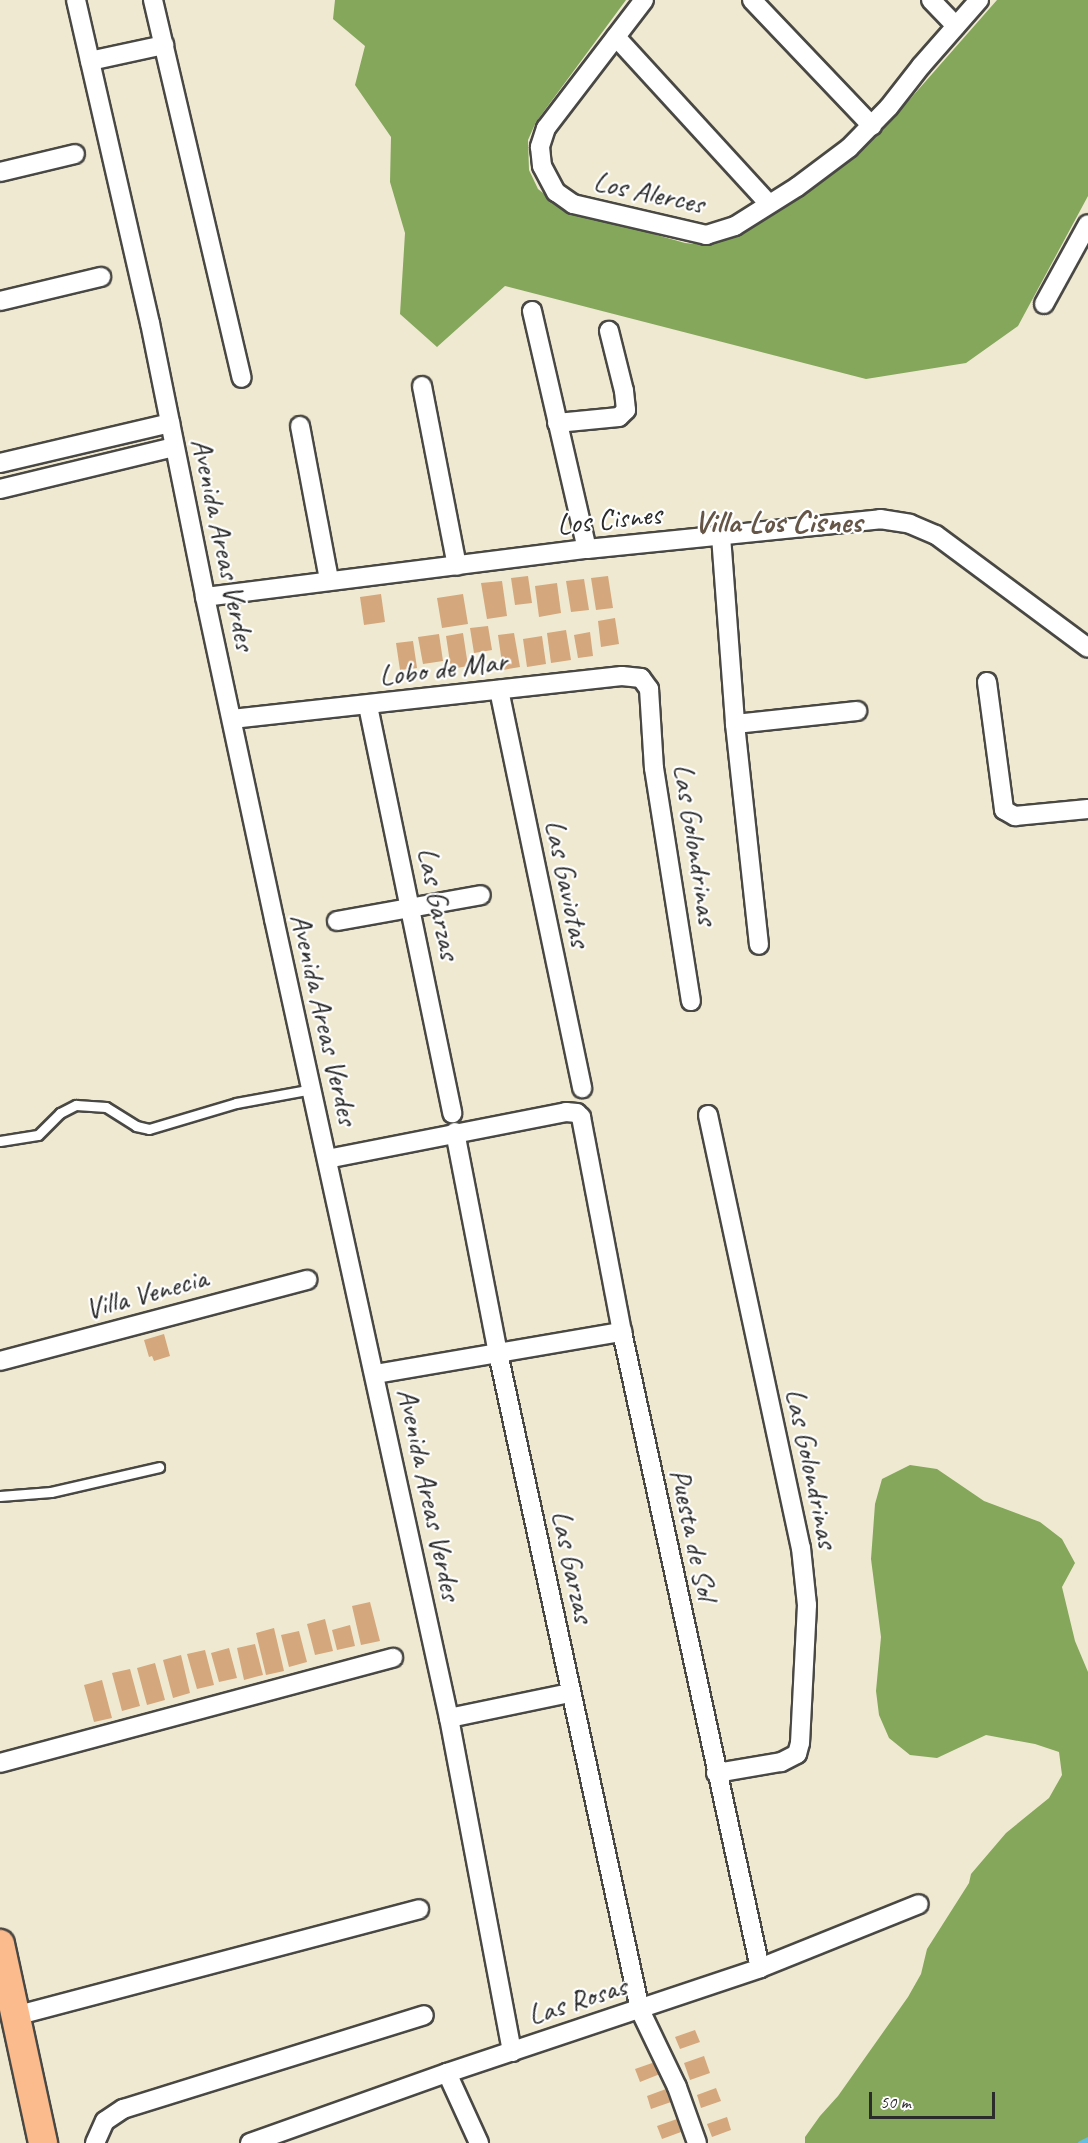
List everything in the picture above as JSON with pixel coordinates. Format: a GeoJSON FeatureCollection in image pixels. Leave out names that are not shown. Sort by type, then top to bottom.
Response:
{"type":"FeatureCollection","features":[{"type":"Feature","properties":{"kind":"main road"},"geometry":{"type":"LineString","coordinates":[[0,1944],[4,1979],[43,2143]]}},
{"type":"Feature","properties":{"kind":"street","name":"Avenida Areas Verdes"},"geometry":{"type":"LineString","coordinates":[[76,0],[150,323],[205,597],[449,1718],[512,2052]]}},
{"type":"Feature","properties":{"kind":"street"},"geometry":{"type":"LineString","coordinates":[[153,0],[242,378]]}},
{"type":"Feature","properties":{"kind":"street","name":"Los Alerces"},"geometry":{"type":"LineString","coordinates":[[644,0],[553,118],[542,138],[542,166],[556,192],[583,208],[706,235],[725,231],[823,169],[872,126],[979,0]]}},
{"type":"Feature","properties":{"kind":"street"},"geometry":{"type":"LineString","coordinates":[[752,0],[872,126]]}},
{"type":"Feature","properties":{"kind":"street"},"geometry":{"type":"LineString","coordinates":[[931,0],[956,26]]}},
{"type":"Feature","properties":{"kind":"street"},"geometry":{"type":"LineString","coordinates":[[616,37],[769,204]]}},
{"type":"Feature","properties":{"kind":"street"},"geometry":{"type":"LineString","coordinates":[[90,61],[164,45]]}},
{"type":"Feature","properties":{"kind":"street"},"geometry":{"type":"LineString","coordinates":[[0,172],[75,154]]}},
{"type":"Feature","properties":{"kind":"street"},"geometry":{"type":"LineString","coordinates":[[1044,303],[1088,224]]}},
{"type":"Feature","properties":{"kind":"street"},"geometry":{"type":"LineString","coordinates":[[0,301],[101,277]]}},
{"type":"Feature","properties":{"kind":"street"},"geometry":{"type":"LineString","coordinates":[[532,311],[587,549]]}},
{"type":"Feature","properties":{"kind":"street"},"geometry":{"type":"LineString","coordinates":[[557,423],[619,417],[626,410],[624,391],[609,331]]}},
{"type":"Feature","properties":{"kind":"street"},"geometry":{"type":"LineString","coordinates":[[422,386],[458,566]]}},
{"type":"Feature","properties":{"kind":"street"},"geometry":{"type":"LineString","coordinates":[[0,463],[170,423]]}},
{"type":"Feature","properties":{"kind":"street"},"geometry":{"type":"LineString","coordinates":[[300,426],[329,580]]}},
{"type":"Feature","properties":{"kind":"street"},"geometry":{"type":"LineString","coordinates":[[0,489],[174,447]]}},
{"type":"Feature","properties":{"kind":"street","name":"Los Cisnes"},"geometry":{"type":"LineString","coordinates":[[205,597],[587,549],[865,519],[910,524],[936,535],[959,549],[1088,648]]}},
{"type":"Feature","properties":{"kind":"street"},"geometry":{"type":"LineString","coordinates":[[721,536],[735,724],[759,945]]}},
{"type":"Feature","properties":{"kind":"street","name":"Lobo de Mar"},"geometry":{"type":"LineString","coordinates":[[232,719],[636,676],[645,681],[650,694]]}},
{"type":"Feature","properties":{"kind":"street"},"geometry":{"type":"LineString","coordinates":[[987,682],[1004,810],[1015,816],[1088,809]]}},
{"type":"Feature","properties":{"kind":"street","name":"Las Gaviotas"},"geometry":{"type":"LineString","coordinates":[[499,690],[582,1088]]}},
{"type":"Feature","properties":{"kind":"street","name":"Las Golondrinas"},"geometry":{"type":"LineString","coordinates":[[650,694],[654,768],[691,1001]]}},
{"type":"Feature","properties":{"kind":"street","name":"Las Garzas"},"geometry":{"type":"LineString","coordinates":[[368,706],[452,1113]]}},
{"type":"Feature","properties":{"kind":"street"},"geometry":{"type":"LineString","coordinates":[[735,724],[857,711]]}},
{"type":"Feature","properties":{"kind":"street"},"geometry":{"type":"LineString","coordinates":[[337,921],[481,895]]}},
{"type":"Feature","properties":{"kind":"street","name":"Puesta de Sol"},"geometry":{"type":"LineString","coordinates":[[455,1132],[566,1112],[577,1113],[583,1121],[622,1332],[760,1968]]}},
{"type":"Feature","properties":{"kind":"street","name":"Las Golondrinas"},"geometry":{"type":"LineString","coordinates":[[708,1115],[801,1548],[807,1605],[800,1743],[796,1754],[782,1762],[716,1773]]}},
{"type":"Feature","properties":{"kind":"street"},"geometry":{"type":"LineString","coordinates":[[327,1158],[455,1132]]}},
{"type":"Feature","properties":{"kind":"street","name":"Las Garzas"},"geometry":{"type":"LineString","coordinates":[[455,1132],[498,1353],[640,2010],[677,2087],[697,2143]]}},
{"type":"Feature","properties":{"kind":"street","name":"Villa Venecia"},"geometry":{"type":"LineString","coordinates":[[0,1361],[308,1280]]}},
{"type":"Feature","properties":{"kind":"street"},"geometry":{"type":"LineString","coordinates":[[375,1374],[622,1332]]}},
{"type":"Feature","properties":{"kind":"street"},"geometry":{"type":"LineString","coordinates":[[0,1763],[393,1658]]}},
{"type":"Feature","properties":{"kind":"street"},"geometry":{"type":"LineString","coordinates":[[449,1718],[570,1692]]}},
{"type":"Feature","properties":{"kind":"street","name":"Las Rosas"},"geometry":{"type":"LineString","coordinates":[[250,2143],[447,2073],[760,1968],[919,1904]]}},
{"type":"Feature","properties":{"kind":"street"},"geometry":{"type":"LineString","coordinates":[[15,2028],[419,1909]]}},
{"type":"Feature","properties":{"kind":"street"},"geometry":{"type":"LineString","coordinates":[[95,2143],[105,2121],[123,2109],[424,2015]]}},
{"type":"Feature","properties":{"kind":"street"},"geometry":{"type":"LineString","coordinates":[[447,2073],[479,2143]]}},
{"type":"Feature","properties":{"kind":"lane"},"geometry":{"type":"LineString","coordinates":[[0,1141],[38,1135],[60,1113],[76,1105],[106,1107],[136,1126],[149,1129],[236,1102],[312,1089]]}},
{"type":"Feature","properties":{"kind":"lane"},"geometry":{"type":"LineString","coordinates":[[0,1496],[51,1492],[159,1467]]}},
{"type":"Feature","properties":{"kind":"green space"},"geometry":{"type":"Polygon","coordinates":[[[335,0],[626,0],[536,122],[528,140],[529,170],[538,189],[562,208],[685,243],[706,245],[730,239],[774,214],[836,171],[889,123],[997,0],[1088,0],[1088,196],[1018,326],[966,363],[866,379],[505,286],[437,347],[400,314],[405,233],[390,182],[391,137],[355,85],[365,46],[333,19],[335,0]]]}},
{"type":"Feature","properties":{"kind":"green space"},"geometry":{"type":"Polygon","coordinates":[[[910,1465],[937,1469],[984,1501],[1040,1522],[1062,1539],[1075,1563],[1062,1587],[1075,1641],[1088,1672],[1088,2143],[805,2143],[805,2137],[838,2096],[908,1997],[921,1974],[927,1949],[969,1883],[971,1874],[1006,1833],[1049,1798],[1062,1775],[1059,1752],[1035,1744],[986,1735],[937,1758],[910,1755],[889,1738],[879,1715],[876,1691],[881,1637],[871,1559],[875,1504],[882,1479],[910,1465]]]}},
{"type":"Feature","properties":{"kind":"building"},"geometry":{"type":"Polygon","coordinates":[[[528,576],[532,603],[515,605],[511,578],[528,576]]]}},
{"type":"Feature","properties":{"kind":"building"},"geometry":{"type":"Polygon","coordinates":[[[608,576],[613,608],[596,610],[591,578],[608,576]]]}},
{"type":"Feature","properties":{"kind":"building"},"geometry":{"type":"Polygon","coordinates":[[[584,579],[589,610],[571,612],[566,581],[584,579]]]}},
{"type":"Feature","properties":{"kind":"building"},"geometry":{"type":"Polygon","coordinates":[[[502,581],[507,616],[487,619],[481,583],[502,581]]]}},
{"type":"Feature","properties":{"kind":"building"},"geometry":{"type":"Polygon","coordinates":[[[557,583],[561,613],[539,617],[535,586],[557,583]]]}},
{"type":"Feature","properties":{"kind":"building"},"geometry":{"type":"Polygon","coordinates":[[[381,594],[385,622],[364,625],[360,597],[381,594]]]}},
{"type":"Feature","properties":{"kind":"building"},"geometry":{"type":"Polygon","coordinates":[[[463,594],[468,624],[442,628],[437,598],[463,594]]]}},
{"type":"Feature","properties":{"kind":"building"},"geometry":{"type":"Polygon","coordinates":[[[615,618],[619,644],[601,647],[598,621],[615,618]]]}},
{"type":"Feature","properties":{"kind":"building"},"geometry":{"type":"Polygon","coordinates":[[[488,626],[492,650],[474,653],[470,628],[488,626]]]}},
{"type":"Feature","properties":{"kind":"building"},"geometry":{"type":"Polygon","coordinates":[[[566,630],[571,660],[551,663],[547,633],[566,630]]]}},
{"type":"Feature","properties":{"kind":"building"},"geometry":{"type":"Polygon","coordinates":[[[590,632],[593,656],[578,658],[574,635],[590,632]]]}},
{"type":"Feature","properties":{"kind":"building"},"geometry":{"type":"Polygon","coordinates":[[[463,633],[468,666],[451,669],[446,636],[463,633]]]}},
{"type":"Feature","properties":{"kind":"building"},"geometry":{"type":"Polygon","coordinates":[[[514,633],[520,667],[503,670],[498,635],[514,633]]]}},
{"type":"Feature","properties":{"kind":"building"},"geometry":{"type":"Polygon","coordinates":[[[439,634],[443,661],[423,664],[418,637],[439,634]]]}},
{"type":"Feature","properties":{"kind":"building"},"geometry":{"type":"Polygon","coordinates":[[[542,636],[546,664],[527,667],[523,639],[542,636]]]}},
{"type":"Feature","properties":{"kind":"building"},"geometry":{"type":"Polygon","coordinates":[[[413,641],[417,668],[400,670],[396,643],[413,641]]]}},
{"type":"Feature","properties":{"kind":"building"},"geometry":{"type":"Polygon","coordinates":[[[164,1334],[170,1356],[154,1361],[152,1356],[149,1357],[144,1340],[164,1334]]]}},
{"type":"Feature","properties":{"kind":"building"},"geometry":{"type":"Polygon","coordinates":[[[370,1602],[380,1641],[361,1645],[352,1606],[370,1602]]]}},
{"type":"Feature","properties":{"kind":"building"},"geometry":{"type":"Polygon","coordinates":[[[325,1619],[333,1651],[315,1655],[307,1624],[325,1619]]]}},
{"type":"Feature","properties":{"kind":"building"},"geometry":{"type":"Polygon","coordinates":[[[350,1625],[355,1646],[337,1650],[332,1630],[350,1625]]]}},
{"type":"Feature","properties":{"kind":"building"},"geometry":{"type":"Polygon","coordinates":[[[274,1628],[284,1671],[266,1675],[256,1633],[274,1628]]]}},
{"type":"Feature","properties":{"kind":"building"},"geometry":{"type":"Polygon","coordinates":[[[299,1631],[307,1662],[289,1667],[281,1635],[299,1631]]]}},
{"type":"Feature","properties":{"kind":"building"},"geometry":{"type":"Polygon","coordinates":[[[255,1644],[263,1675],[244,1680],[237,1648],[255,1644]]]}},
{"type":"Feature","properties":{"kind":"building"},"geometry":{"type":"Polygon","coordinates":[[[229,1648],[237,1678],[219,1682],[211,1653],[229,1648]]]}},
{"type":"Feature","properties":{"kind":"building"},"geometry":{"type":"Polygon","coordinates":[[[205,1650],[214,1685],[197,1689],[187,1654],[205,1650]]]}},
{"type":"Feature","properties":{"kind":"building"},"geometry":{"type":"Polygon","coordinates":[[[181,1655],[190,1693],[173,1698],[163,1660],[181,1655]]]}},
{"type":"Feature","properties":{"kind":"building"},"geometry":{"type":"Polygon","coordinates":[[[155,1663],[165,1700],[147,1705],[137,1668],[155,1663]]]}},
{"type":"Feature","properties":{"kind":"building"},"geometry":{"type":"Polygon","coordinates":[[[130,1669],[140,1706],[122,1711],[112,1673],[130,1669]]]}},
{"type":"Feature","properties":{"kind":"building"},"geometry":{"type":"Polygon","coordinates":[[[102,1680],[112,1718],[94,1722],[84,1685],[102,1680]]]}},
{"type":"Feature","properties":{"kind":"building"},"geometry":{"type":"Polygon","coordinates":[[[695,2030],[700,2042],[680,2049],[675,2037],[695,2030]]]}},
{"type":"Feature","properties":{"kind":"building"},"geometry":{"type":"Polygon","coordinates":[[[704,2056],[710,2073],[690,2080],[684,2063],[704,2056]]]}},
{"type":"Feature","properties":{"kind":"building"},"geometry":{"type":"Polygon","coordinates":[[[655,2062],[660,2074],[640,2082],[635,2069],[655,2062]]]}},
{"type":"Feature","properties":{"kind":"building"},"geometry":{"type":"Polygon","coordinates":[[[716,2088],[721,2101],[701,2108],[697,2095],[716,2088]]]}},
{"type":"Feature","properties":{"kind":"building"},"geometry":{"type":"Polygon","coordinates":[[[666,2089],[671,2102],[651,2109],[647,2096],[666,2089]]]}},
{"type":"Feature","properties":{"kind":"building"},"geometry":{"type":"Polygon","coordinates":[[[727,2117],[731,2130],[712,2137],[707,2124],[727,2117]]]}},
{"type":"Feature","properties":{"kind":"building"},"geometry":{"type":"Polygon","coordinates":[[[677,2119],[681,2132],[662,2139],[657,2126],[677,2119]]]}},
{"type":"Feature","properties":{"kind":"waterway"},"geometry":{"type":"LineString","coordinates":[[1080,2143],[1088,2139]]}},
{"type":"Feature","properties":{"kind":"district","name":"Villa Los Cisnes"},"geometry":{"type":"Point","coordinates":[778,522]}}]}
